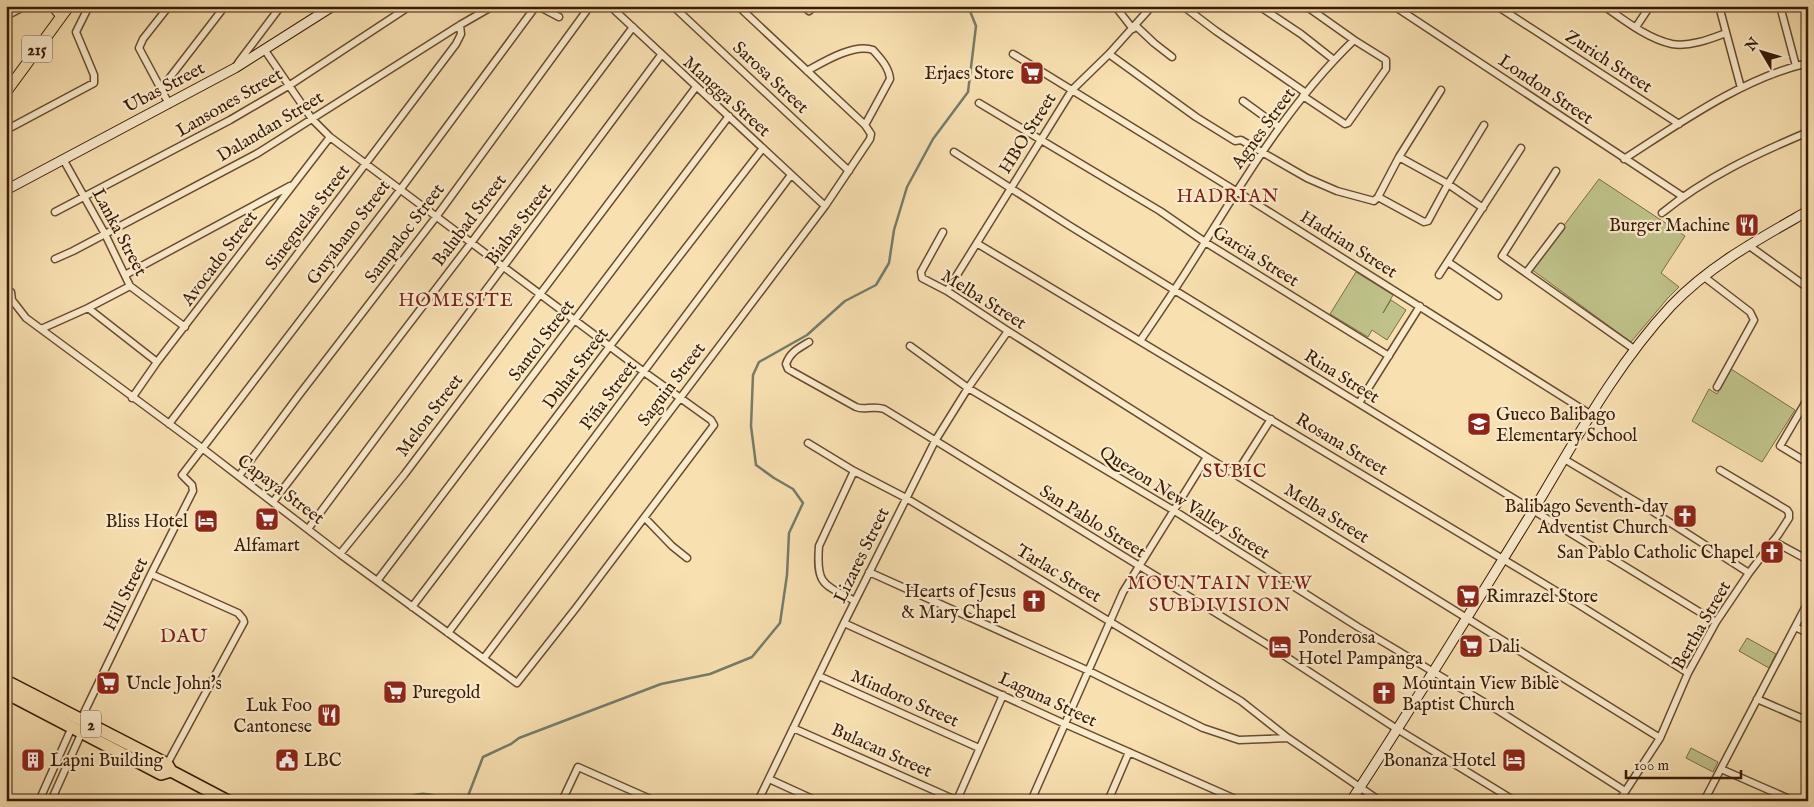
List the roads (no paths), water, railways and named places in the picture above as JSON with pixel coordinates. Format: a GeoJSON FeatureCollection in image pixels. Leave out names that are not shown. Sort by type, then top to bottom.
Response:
{"type":"FeatureCollection","features":[{"type":"Feature","properties":{"kind":"highway","name":"2"},"geometry":{"type":"LineString","coordinates":[[6,681],[81,719],[166,770]]}},
{"type":"Feature","properties":{"kind":"highway","name":"2"},"geometry":{"type":"LineString","coordinates":[[6,693],[77,730],[166,770],[228,801]]}},
{"type":"Feature","properties":{"kind":"main road","name":"215"},"geometry":{"type":"LineString","coordinates":[[6,92],[69,6]]}},
{"type":"Feature","properties":{"kind":"main road","name":"Ubas Street"},"geometry":{"type":"LineString","coordinates":[[6,190],[235,68],[333,6]]}},
{"type":"Feature","properties":{"kind":"main road"},"geometry":{"type":"LineString","coordinates":[[1351,801],[1433,672],[1590,414],[1634,349],[1671,306],[1703,276],[1748,245],[1808,211]]}},
{"type":"Feature","properties":{"kind":"street"},"geometry":{"type":"LineString","coordinates":[[6,16],[25,6]]}},
{"type":"Feature","properties":{"kind":"street"},"geometry":{"type":"LineString","coordinates":[[52,6],[60,18]]}},
{"type":"Feature","properties":{"kind":"street"},"geometry":{"type":"LineString","coordinates":[[6,130],[94,83],[94,75],[76,32],[89,6]]}},
{"type":"Feature","properties":{"kind":"street"},"geometry":{"type":"LineString","coordinates":[[169,6],[143,39],[139,48],[169,104]]}},
{"type":"Feature","properties":{"kind":"street"},"geometry":{"type":"LineString","coordinates":[[161,89],[225,6]]}},
{"type":"Feature","properties":{"kind":"street"},"geometry":{"type":"LineString","coordinates":[[235,68],[281,6]]}},
{"type":"Feature","properties":{"kind":"street","name":"Lansones Street"},"geometry":{"type":"LineString","coordinates":[[55,212],[230,120],[290,85],[410,6]]}},
{"type":"Feature","properties":{"kind":"street"},"geometry":{"type":"LineString","coordinates":[[478,6],[482,14]]}},
{"type":"Feature","properties":{"kind":"street","name":"Dalandan Street"},"geometry":{"type":"LineString","coordinates":[[55,259],[258,154],[460,25],[493,6]]}},
{"type":"Feature","properties":{"kind":"street","name":"Guyabano Street"},"geometry":{"type":"LineString","coordinates":[[182,475],[400,190],[537,6],[559,17]]}},
{"type":"Feature","properties":{"kind":"street","name":"Sampaloc Street"},"geometry":{"type":"LineString","coordinates":[[239,476],[436,217],[590,6]]}},
{"type":"Feature","properties":{"kind":"street","name":"Mangga Street"},"geometry":{"type":"LineString","coordinates":[[610,6],[661,56],[729,116],[825,206]]}},
{"type":"Feature","properties":{"kind":"street","name":"Sarosa Street"},"geometry":{"type":"LineString","coordinates":[[673,6],[849,171]]}},
{"type":"Feature","properties":{"kind":"street"},"geometry":{"type":"LineString","coordinates":[[738,6],[807,71],[865,125],[890,78],[890,74],[873,50],[860,48],[830,59],[807,71]]}},
{"type":"Feature","properties":{"kind":"street"},"geometry":{"type":"LineString","coordinates":[[803,6],[809,11],[816,6]]}},
{"type":"Feature","properties":{"kind":"street"},"geometry":{"type":"LineString","coordinates":[[1115,6],[1135,27],[1172,57]]}},
{"type":"Feature","properties":{"kind":"street","name":"HBO Street"},"geometry":{"type":"LineString","coordinates":[[947,291],[978,244],[1010,188],[1072,90],[1135,27],[1152,6]]}},
{"type":"Feature","properties":{"kind":"street"},"geometry":{"type":"LineString","coordinates":[[1183,6],[1343,124],[1348,123],[1386,69],[1386,60],[1306,6]]}},
{"type":"Feature","properties":{"kind":"street"},"geometry":{"type":"LineString","coordinates":[[1259,6],[1301,34],[1334,60]]}},
{"type":"Feature","properties":{"kind":"street","name":"London Street"},"geometry":{"type":"LineString","coordinates":[[1394,6],[1682,196]]}},
{"type":"Feature","properties":{"kind":"street","name":"Zurich Street"},"geometry":{"type":"LineString","coordinates":[[1498,6],[1679,124]]}},
{"type":"Feature","properties":{"kind":"street"},"geometry":{"type":"LineString","coordinates":[[1604,6],[1636,27],[1671,43],[1682,44],[1710,39],[1726,32]]}},
{"type":"Feature","properties":{"kind":"street"},"geometry":{"type":"LineString","coordinates":[[1636,27],[1650,6]]}},
{"type":"Feature","properties":{"kind":"street"},"geometry":{"type":"LineString","coordinates":[[1719,6],[1741,88]]}},
{"type":"Feature","properties":{"kind":"street"},"geometry":{"type":"LineString","coordinates":[[1780,6],[1796,66]]}},
{"type":"Feature","properties":{"kind":"street","name":"Sineguelas Street"},"geometry":{"type":"LineString","coordinates":[[169,424],[459,39],[462,30],[460,25]]}},
{"type":"Feature","properties":{"kind":"street","name":"Balubad Street"},"geometry":{"type":"LineString","coordinates":[[273,502],[471,244],[633,27]]}},
{"type":"Feature","properties":{"kind":"street","name":"Agnes Street"},"geometry":{"type":"LineString","coordinates":[[1140,341],[1279,127],[1334,60],[1354,40]]}},
{"type":"Feature","properties":{"kind":"street"},"geometry":{"type":"LineString","coordinates":[[264,49],[312,119],[330,136],[471,244],[711,420],[714,424],[645,518],[672,546],[688,558]]}},
{"type":"Feature","properties":{"kind":"street","name":"Hadrian Street"},"geometry":{"type":"LineString","coordinates":[[1013,54],[1236,191],[1590,414]]}},
{"type":"Feature","properties":{"kind":"street"},"geometry":{"type":"LineString","coordinates":[[1109,54],[1196,117],[1235,141],[1241,140],[1307,178],[1337,191],[1374,201],[1441,90]]}},
{"type":"Feature","properties":{"kind":"street","name":"Biabas Street"},"geometry":{"type":"LineString","coordinates":[[308,529],[661,56]]}},
{"type":"Feature","properties":{"kind":"street"},"geometry":{"type":"LineString","coordinates":[[1624,159],[1741,88],[1808,63]]}},
{"type":"Feature","properties":{"kind":"street","name":"Melon Street"},"geometry":{"type":"LineString","coordinates":[[340,554],[404,475],[456,403],[541,294],[696,88]]}},
{"type":"Feature","properties":{"kind":"street"},"geometry":{"type":"LineString","coordinates":[[1243,101],[1279,127]]}},
{"type":"Feature","properties":{"kind":"street","name":"Garcia Street"},"geometry":{"type":"LineString","coordinates":[[979,103],[1160,211],[1205,242],[1388,356]]}},
{"type":"Feature","properties":{"kind":"street","name":"Santol Street"},"geometry":{"type":"LineString","coordinates":[[377,580],[729,116]]}},
{"type":"Feature","properties":{"kind":"street","name":"Saguin Street"},"geometry":{"type":"LineString","coordinates":[[484,658],[825,206],[870,139],[870,134],[865,125]]}},
{"type":"Feature","properties":{"kind":"street"},"geometry":{"type":"LineString","coordinates":[[1378,197],[1426,222],[1484,125]]}},
{"type":"Feature","properties":{"kind":"street"},"geometry":{"type":"LineString","coordinates":[[1662,213],[1682,196],[1716,175],[1759,152],[1808,132]]}},
{"type":"Feature","properties":{"kind":"street","name":"Avocado Street"},"geometry":{"type":"LineString","coordinates":[[132,398],[157,362],[185,328],[330,136]]}},
{"type":"Feature","properties":{"kind":"street","name":"Duhat Street"},"geometry":{"type":"LineString","coordinates":[[412,607],[763,148]]}},
{"type":"Feature","properties":{"kind":"street"},"geometry":{"type":"LineString","coordinates":[[1439,275],[1521,148]]}},
{"type":"Feature","properties":{"kind":"street","name":"Rina Street"},"geometry":{"type":"LineString","coordinates":[[954,152],[1359,404],[1716,622]]}},
{"type":"Feature","properties":{"kind":"street"},"geometry":{"type":"LineString","coordinates":[[1399,157],[1448,184],[1483,208]]}},
{"type":"Feature","properties":{"kind":"street","name":"Lanka Street"},"geometry":{"type":"LineString","coordinates":[[64,159],[130,286],[185,328]]}},
{"type":"Feature","properties":{"kind":"street"},"geometry":{"type":"LineString","coordinates":[[1556,170],[1502,253],[1504,258],[1634,349]]}},
{"type":"Feature","properties":{"kind":"street","name":"Piña Street"},"geometry":{"type":"LineString","coordinates":[[448,633],[791,175]]}},
{"type":"Feature","properties":{"kind":"street"},"geometry":{"type":"LineString","coordinates":[[124,274],[293,185]]}},
{"type":"Feature","properties":{"kind":"street"},"geometry":{"type":"LineString","coordinates":[[1526,273],[1561,227]]}},
{"type":"Feature","properties":{"kind":"street","name":"Melba Street"},"geometry":{"type":"LineString","coordinates":[[943,232],[921,274],[924,279],[947,291],[1207,457],[1660,738]]}},
{"type":"Feature","properties":{"kind":"street","name":"Rosana Street"},"geometry":{"type":"LineString","coordinates":[[978,244],[1502,558],[1688,673]]}},
{"type":"Feature","properties":{"kind":"street"},"geometry":{"type":"LineString","coordinates":[[1748,245],[1808,288]]}},
{"type":"Feature","properties":{"kind":"street"},"geometry":{"type":"LineString","coordinates":[[1448,262],[1498,296]]}},
{"type":"Feature","properties":{"kind":"street"},"geometry":{"type":"LineString","coordinates":[[1703,276],[1750,312],[1754,320],[1717,387]]}},
{"type":"Feature","properties":{"kind":"street"},"geometry":{"type":"LineString","coordinates":[[41,329],[88,308],[130,286]]}},
{"type":"Feature","properties":{"kind":"street","name":"Capaya Street"},"geometry":{"type":"LineString","coordinates":[[11,292],[12,300],[26,318],[202,448],[340,554],[517,684],[645,518]]}},
{"type":"Feature","properties":{"kind":"street"},"geometry":{"type":"LineString","coordinates":[[1359,404],[1420,306]]}},
{"type":"Feature","properties":{"kind":"street"},"geometry":{"type":"LineString","coordinates":[[88,308],[157,362]]}},
{"type":"Feature","properties":{"kind":"street","name":"Lizares Street"},"geometry":{"type":"LineString","coordinates":[[758,801],[935,441],[968,388],[1008,331]]}},
{"type":"Feature","properties":{"kind":"street","name":"San Pablo Street"},"geometry":{"type":"LineString","coordinates":[[809,342],[794,351],[788,358],[786,364],[788,369],[856,408],[861,410],[875,406],[884,409],[1268,645],[1397,729],[1515,801]]}},
{"type":"Feature","properties":{"kind":"street","name":"Quezon New Valley Street"},"geometry":{"type":"LineString","coordinates":[[910,346],[968,388],[1173,510],[1433,672],[1500,711],[1625,792]]}},
{"type":"Feature","properties":{"kind":"street"},"geometry":{"type":"LineString","coordinates":[[1808,398],[1805,410],[1780,446],[1808,463]]}},
{"type":"Feature","properties":{"kind":"street"},"geometry":{"type":"LineString","coordinates":[[1236,474],[1271,419]]}},
{"type":"Feature","properties":{"kind":"street","name":"Tarlac Street"},"geometry":{"type":"LineString","coordinates":[[808,443],[854,471],[906,498],[1240,701],[1288,738],[1380,801]]}},
{"type":"Feature","properties":{"kind":"street"},"geometry":{"type":"LineString","coordinates":[[1031,801],[1110,621],[1138,566],[1207,457]]}},
{"type":"Feature","properties":{"kind":"street"},"geometry":{"type":"LineString","coordinates":[[1564,459],[1652,511],[1749,573]]}},
{"type":"Feature","properties":{"kind":"street","name":"Bertha Street"},"geometry":{"type":"LineString","coordinates":[[1619,801],[1660,738],[1688,673],[1716,622],[1789,518],[1787,510],[1720,470]]}},
{"type":"Feature","properties":{"kind":"street"},"geometry":{"type":"LineString","coordinates":[[854,471],[819,546],[818,572],[826,586],[855,601]]}},
{"type":"Feature","properties":{"kind":"street","name":"Hill Street"},"geometry":{"type":"LineString","coordinates":[[77,730],[151,574],[193,491],[192,485],[182,475]]}},
{"type":"Feature","properties":{"kind":"street"},"geometry":{"type":"LineString","coordinates":[[1773,541],[1808,560]]}},
{"type":"Feature","properties":{"kind":"street"},"geometry":{"type":"LineString","coordinates":[[869,572],[1089,671],[1203,728],[1232,739],[1288,738]]}},
{"type":"Feature","properties":{"kind":"street"},"geometry":{"type":"LineString","coordinates":[[151,574],[238,613],[244,622],[166,770]]}},
{"type":"Feature","properties":{"kind":"street"},"geometry":{"type":"LineString","coordinates":[[1704,801],[1807,604]]}},
{"type":"Feature","properties":{"kind":"street","name":"Laguna Street"},"geometry":{"type":"LineString","coordinates":[[844,623],[1065,724],[1240,801]]}},
{"type":"Feature","properties":{"kind":"street"},"geometry":{"type":"LineString","coordinates":[[1795,627],[1808,633]]}},
{"type":"Feature","properties":{"kind":"street","name":"Mindoro Street"},"geometry":{"type":"LineString","coordinates":[[819,676],[979,748]]}},
{"type":"Feature","properties":{"kind":"street"},"geometry":{"type":"LineString","coordinates":[[958,801],[1003,695]]}},
{"type":"Feature","properties":{"kind":"street"},"geometry":{"type":"LineString","coordinates":[[1757,699],[1808,721]]}},
{"type":"Feature","properties":{"kind":"street","name":"Bulacan Street"},"geometry":{"type":"LineString","coordinates":[[793,728],[958,801]]}},
{"type":"Feature","properties":{"kind":"street"},"geometry":{"type":"LineString","coordinates":[[39,801],[77,730]]}},
{"type":"Feature","properties":{"kind":"street"},"geometry":{"type":"LineString","coordinates":[[51,801],[77,730]]}},
{"type":"Feature","properties":{"kind":"street"},"geometry":{"type":"LineString","coordinates":[[1108,801],[1129,752]]}},
{"type":"Feature","properties":{"kind":"street"},"geometry":{"type":"LineString","coordinates":[[562,801],[578,767],[655,801]]}},
{"type":"Feature","properties":{"kind":"street"},"geometry":{"type":"LineString","coordinates":[[1721,769],[1794,801]]}},
{"type":"Feature","properties":{"kind":"street"},"geometry":{"type":"LineString","coordinates":[[769,779],[817,801]]}},
{"type":"Feature","properties":{"kind":"waterway"},"geometry":{"type":"LineString","coordinates":[[461,801],[468,796],[483,757],[511,744],[519,738],[661,684],[710,674],[752,657],[780,623],[787,575],[789,533],[803,503],[793,489],[756,465],[751,426],[753,375],[759,362],[807,335],[845,301],[876,285],[889,263],[894,230],[907,187],[933,139],[968,92],[976,26],[968,6]]}},
{"type":"Feature","properties":{"kind":"waterway"},"geometry":{"type":"LineString","coordinates":[[402,801],[419,794],[430,794],[447,801]]}},
{"type":"Feature","properties":{"kind":"place","name":"Erjaes Store"},"geometry":{"type":"Point","coordinates":[1032,73]}},
{"type":"Feature","properties":{"kind":"place","name":"Burger Machine"},"geometry":{"type":"Point","coordinates":[1747,225]}},
{"type":"Feature","properties":{"kind":"place","name":"Gueco Balibago Elementary School"},"geometry":{"type":"Point","coordinates":[1479,424]}},
{"type":"Feature","properties":{"kind":"place","name":"Balibago Seventh-day Adventist Church"},"geometry":{"type":"Point","coordinates":[1685,516]}},
{"type":"Feature","properties":{"kind":"place","name":"Alfamart"},"geometry":{"type":"Point","coordinates":[267,519]}},
{"type":"Feature","properties":{"kind":"place","name":"Bliss Hotel"},"geometry":{"type":"Point","coordinates":[206,521]}},
{"type":"Feature","properties":{"kind":"place","name":"San Pablo Catholic Chapel"},"geometry":{"type":"Point","coordinates":[1772,552]}},
{"type":"Feature","properties":{"kind":"place","name":"Rimrazel Store"},"geometry":{"type":"Point","coordinates":[1468,596]}},
{"type":"Feature","properties":{"kind":"place","name":"Hearts of Jesus & Mary Chapel"},"geometry":{"type":"Point","coordinates":[1034,601]}},
{"type":"Feature","properties":{"kind":"place","name":"Dali"},"geometry":{"type":"Point","coordinates":[1471,646]}},
{"type":"Feature","properties":{"kind":"place","name":"Ponderosa Hotel Pampanga"},"geometry":{"type":"Point","coordinates":[1280,647]}},
{"type":"Feature","properties":{"kind":"place","name":"Uncle John's"},"geometry":{"type":"Point","coordinates":[108,683]}},
{"type":"Feature","properties":{"kind":"place","name":"Puregold"},"geometry":{"type":"Point","coordinates":[395,692]}},
{"type":"Feature","properties":{"kind":"place","name":"Mountain View Bible Baptist Church"},"geometry":{"type":"Point","coordinates":[1384,693]}},
{"type":"Feature","properties":{"kind":"place","name":"Luk Foo Cantonese"},"geometry":{"type":"Point","coordinates":[329,715]}},
{"type":"Feature","properties":{"kind":"place","name":"Lapni Building"},"geometry":{"type":"Point","coordinates":[33,760]}},
{"type":"Feature","properties":{"kind":"place","name":"LBC"},"geometry":{"type":"Point","coordinates":[287,760]}},
{"type":"Feature","properties":{"kind":"place","name":"Bonanza Hotel"},"geometry":{"type":"Point","coordinates":[1514,760]}},
{"type":"Feature","properties":{"kind":"district","name":"HADRIAN"},"geometry":{"type":"Point","coordinates":[1228,195]}},
{"type":"Feature","properties":{"kind":"district","name":"HOMESITE"},"geometry":{"type":"Point","coordinates":[456,299]}},
{"type":"Feature","properties":{"kind":"district","name":"SUBIC"},"geometry":{"type":"Point","coordinates":[1235,470]}},
{"type":"Feature","properties":{"kind":"district","name":"MOUNTAIN VIEW SUBDIVISION"},"geometry":{"type":"Point","coordinates":[1220,593]}},
{"type":"Feature","properties":{"kind":"district","name":"DAU"},"geometry":{"type":"Point","coordinates":[184,635]}}]}
